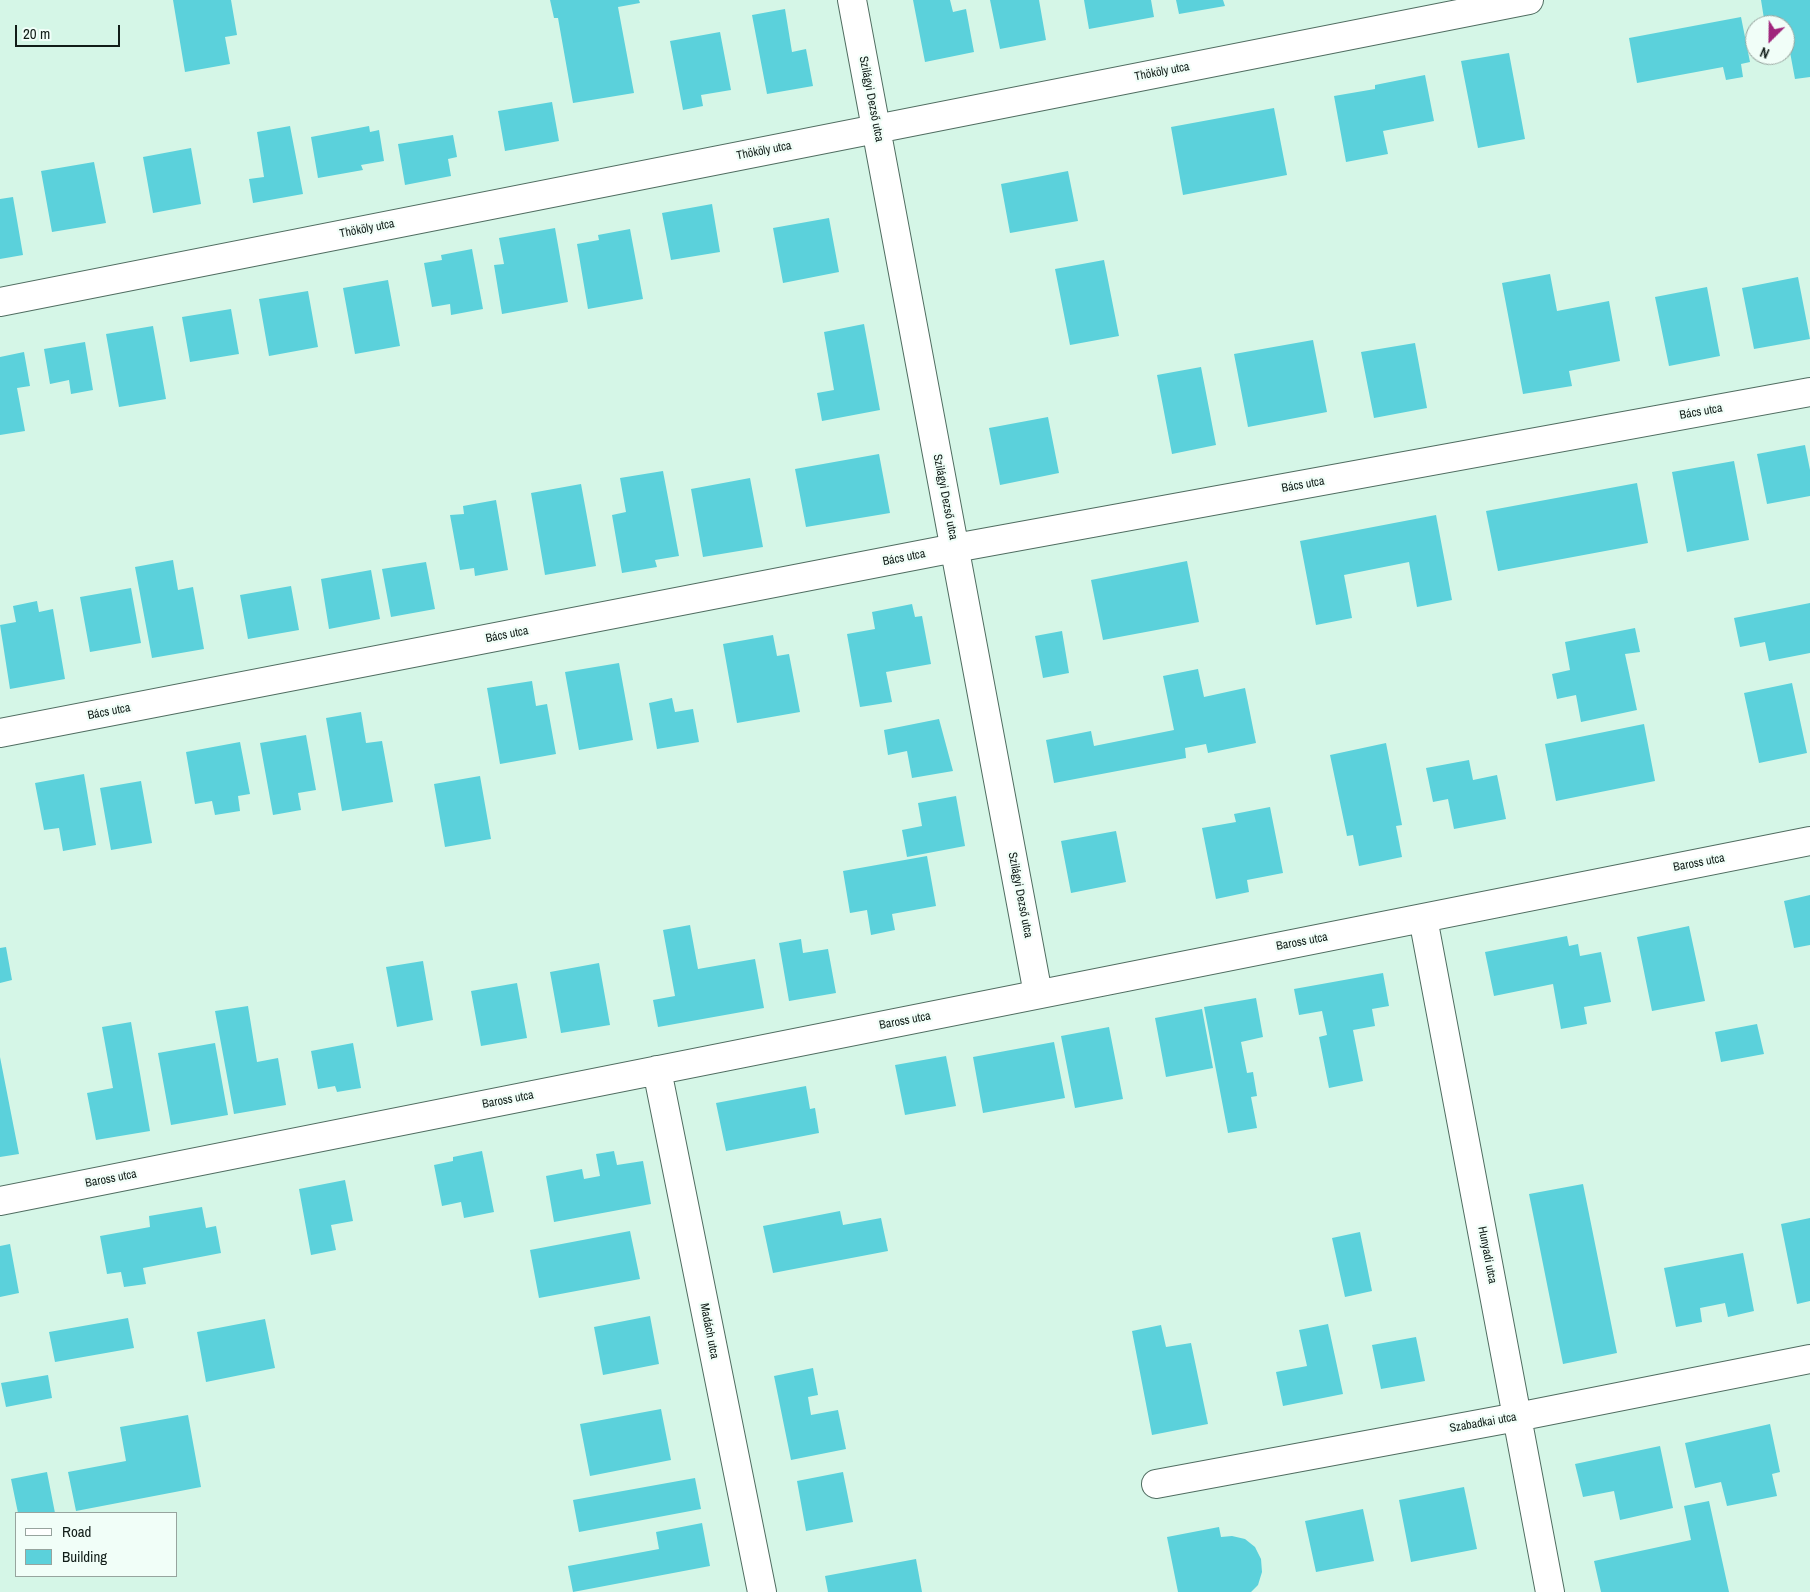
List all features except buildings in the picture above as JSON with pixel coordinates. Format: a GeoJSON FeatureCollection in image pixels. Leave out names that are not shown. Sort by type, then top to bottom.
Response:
{"type":"FeatureCollection","features":[{"type":"Feature","properties":{"kind":"street","name":"Szilágyi Dezső utca"},"geometry":{"type":"LineString","coordinates":[[852,0],[1038,994]]}},
{"type":"Feature","properties":{"kind":"street","name":"Thököly utca"},"geometry":{"type":"LineString","coordinates":[[0,302],[1529,0]]}},
{"type":"Feature","properties":{"kind":"street","name":"Bács utca"},"geometry":{"type":"LineString","coordinates":[[0,733],[955,548],[1810,392]]}},
{"type":"Feature","properties":{"kind":"street","name":"Baross utca"},"geometry":{"type":"LineString","coordinates":[[0,1200],[1810,840]]}},
{"type":"Feature","properties":{"kind":"street","name":"Hunyadi utca"},"geometry":{"type":"LineString","coordinates":[[1423,918],[1550,1592]]}},
{"type":"Feature","properties":{"kind":"street","name":"Madách utca"},"geometry":{"type":"LineString","coordinates":[[657,1070],[762,1592]]}},
{"type":"Feature","properties":{"kind":"street","name":"Szabadkai utca"},"geometry":{"type":"LineString","coordinates":[[1156,1484],[1517,1417],[1810,1359]]}}]}
